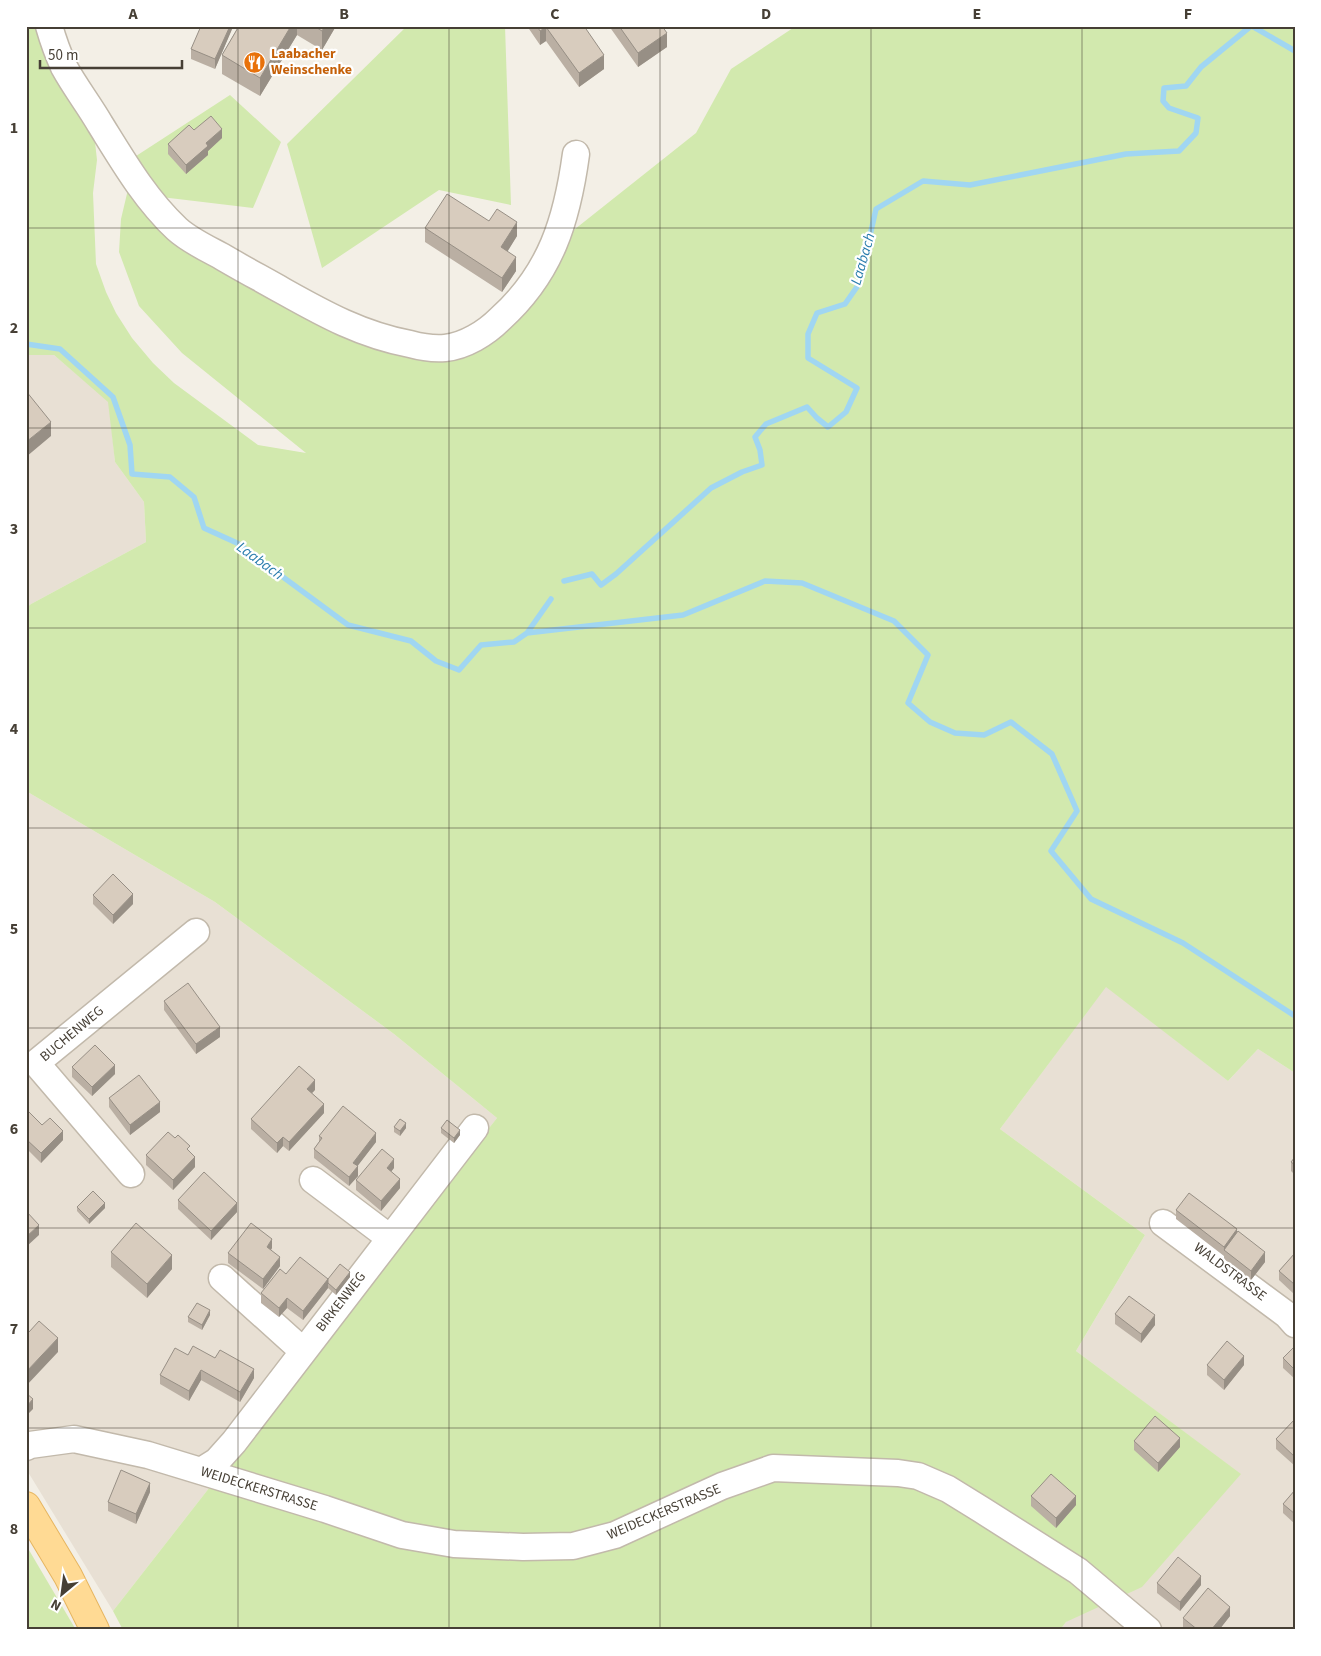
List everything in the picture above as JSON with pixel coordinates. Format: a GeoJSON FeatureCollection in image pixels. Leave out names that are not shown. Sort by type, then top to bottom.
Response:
{"type":"FeatureCollection","features":[{"type":"Feature","properties":{"kind":"main road"},"geometry":{"type":"LineString","coordinates":[[26,1506],[68,1576],[95,1630]]}},
{"type":"Feature","properties":{"kind":"street"},"geometry":{"type":"LineString","coordinates":[[49,26],[64,66],[134,179],[157,208],[178,230],[335,320],[386,340],[424,347],[446,348],[472,339],[492,327],[513,307],[530,287],[555,243],[563,221],[572,184],[576,154]]}},
{"type":"Feature","properties":{"kind":"street","name":"BUCHENWEG"},"geometry":{"type":"LineString","coordinates":[[131,1174],[30,1061],[196,932]]}},
{"type":"Feature","properties":{"kind":"street","name":"BIRKENWEG"},"geometry":{"type":"LineString","coordinates":[[201,1471],[217,1461],[234,1442],[475,1128]]}},
{"type":"Feature","properties":{"kind":"street"},"geometry":{"type":"LineString","coordinates":[[313,1180],[390,1238]]}},
{"type":"Feature","properties":{"kind":"street","name":"WALDSTRASSE"},"geometry":{"type":"LineString","coordinates":[[1163,1223],[1286,1315],[1295,1324]]}},
{"type":"Feature","properties":{"kind":"street"},"geometry":{"type":"LineString","coordinates":[[222,1278],[303,1351]]}},
{"type":"Feature","properties":{"kind":"street","name":"WEIDECKERSTRASSE"},"geometry":{"type":"LineString","coordinates":[[26,1446],[74,1439],[148,1454],[316,1506],[402,1535],[454,1544],[523,1547],[573,1546],[615,1535],[722,1486],[773,1468],[898,1473],[918,1476],[948,1489],[1078,1571],[1148,1630]]}},
{"type":"Feature","properties":{"kind":"shaded area"},"geometry":{"type":"Polygon","coordinates":[[[26,355],[54,355],[109,402],[115,462],[144,502],[146,542],[26,608],[26,355]]]}},
{"type":"Feature","properties":{"kind":"shaded area"},"geometry":{"type":"Polygon","coordinates":[[[26,791],[215,902],[394,1034],[497,1118],[312,1351],[213,1483],[113,1611],[28,1472],[26,1472],[26,791]]]}},
{"type":"Feature","properties":{"kind":"shaded area"},"geometry":{"type":"Polygon","coordinates":[[[1106,986],[1228,1081],[1258,1049],[1295,1073],[1295,1630],[1060,1630],[1066,1622],[1240,1474],[1076,1351],[1145,1235],[1000,1129],[1106,986]]]}},
{"type":"Feature","properties":{"kind":"green space"},"geometry":{"type":"Polygon","coordinates":[[[26,26],[42,26],[94,133],[97,160],[93,193],[96,264],[116,313],[132,338],[153,363],[174,383],[258,445],[306,453],[182,353],[139,306],[119,252],[121,219],[130,181],[194,249],[458,355],[570,233],[696,133],[731,69],[796,26],[1295,26],[1295,1073],[1258,1049],[1228,1081],[1106,987],[1000,1129],[1145,1235],[1076,1351],[1241,1474],[1142,1587],[1066,1622],[1060,1630],[123,1630],[113,1611],[213,1483],[312,1351],[497,1118],[394,1034],[215,902],[26,791],[26,608],[146,542],[144,502],[115,462],[108,402],[54,355],[26,355],[26,26]]]}},
{"type":"Feature","properties":{"kind":"green space"},"geometry":{"type":"Polygon","coordinates":[[[407,26],[505,26],[511,205],[439,190],[322,268],[287,144],[407,26]]]}},
{"type":"Feature","properties":{"kind":"green space"},"geometry":{"type":"Polygon","coordinates":[[[230,95],[281,142],[253,208],[161,197],[133,158],[230,95]]]}},
{"type":"Feature","properties":{"kind":"green space"},"geometry":{"type":"Polygon","coordinates":[[[26,1545],[76,1630],[26,1630],[26,1545]]]}},
{"type":"Feature","properties":{"kind":"building"},"geometry":{"type":"Polygon","coordinates":[[[201,26],[230,26],[215,59],[191,49],[201,26]]]}},
{"type":"Feature","properties":{"kind":"building"},"geometry":{"type":"Polygon","coordinates":[[[239,26],[291,26],[260,78],[222,55],[239,26]]]}},
{"type":"Feature","properties":{"kind":"building"},"geometry":{"type":"Polygon","coordinates":[[[314,26],[325,26],[322,31],[314,26]]]}},
{"type":"Feature","properties":{"kind":"building"},"geometry":{"type":"Polygon","coordinates":[[[537,26],[584,26],[604,55],[579,73],[546,27],[540,31],[537,26]]]}},
{"type":"Feature","properties":{"kind":"building"},"geometry":{"type":"Polygon","coordinates":[[[619,26],[662,26],[667,33],[638,53],[619,26]]]}},
{"type":"Feature","properties":{"kind":"building"},"geometry":{"type":"Polygon","coordinates":[[[211,116],[222,129],[206,143],[208,146],[186,165],[168,144],[189,125],[194,130],[211,116]]]}},
{"type":"Feature","properties":{"kind":"building"},"geometry":{"type":"Polygon","coordinates":[[[447,194],[489,221],[497,209],[517,222],[501,247],[516,257],[502,278],[425,228],[447,194]]]}},
{"type":"Feature","properties":{"kind":"building"},"geometry":{"type":"Polygon","coordinates":[[[26,391],[51,422],[26,442],[26,391]]]}},
{"type":"Feature","properties":{"kind":"building"},"geometry":{"type":"Polygon","coordinates":[[[113,874],[133,894],[113,915],[93,895],[113,874]]]}},
{"type":"Feature","properties":{"kind":"building"},"geometry":{"type":"Polygon","coordinates":[[[188,983],[220,1027],[196,1044],[164,1001],[188,983]]]}},
{"type":"Feature","properties":{"kind":"building"},"geometry":{"type":"Polygon","coordinates":[[[95,1045],[115,1065],[92,1087],[72,1067],[95,1045]]]}},
{"type":"Feature","properties":{"kind":"building"},"geometry":{"type":"Polygon","coordinates":[[[299,1066],[315,1080],[307,1089],[324,1104],[289,1142],[283,1137],[277,1143],[251,1119],[299,1066]]]}},
{"type":"Feature","properties":{"kind":"building"},"geometry":{"type":"Polygon","coordinates":[[[139,1075],[160,1102],[130,1125],[109,1098],[139,1075]]]}},
{"type":"Feature","properties":{"kind":"building"},"geometry":{"type":"Polygon","coordinates":[[[343,1106],[376,1133],[353,1163],[358,1166],[349,1177],[314,1149],[322,1138],[319,1136],[343,1106]]]}},
{"type":"Feature","properties":{"kind":"building"},"geometry":{"type":"Polygon","coordinates":[[[26,1109],[42,1125],[50,1118],[63,1131],[41,1153],[26,1139],[26,1109]]]}},
{"type":"Feature","properties":{"kind":"building"},"geometry":{"type":"Polygon","coordinates":[[[400,1119],[406,1123],[400,1131],[394,1127],[400,1119]]]}},
{"type":"Feature","properties":{"kind":"building"},"geometry":{"type":"Polygon","coordinates":[[[447,1120],[460,1130],[454,1138],[441,1128],[447,1120]]]}},
{"type":"Feature","properties":{"kind":"building"},"geometry":{"type":"Polygon","coordinates":[[[168,1132],[175,1138],[178,1135],[190,1146],[187,1149],[195,1157],[173,1180],[146,1155],[168,1132]]]}},
{"type":"Feature","properties":{"kind":"building"},"geometry":{"type":"Polygon","coordinates":[[[382,1149],[394,1159],[387,1168],[400,1179],[381,1201],[356,1180],[382,1149]]]}},
{"type":"Feature","properties":{"kind":"building"},"geometry":{"type":"Polygon","coordinates":[[[1295,1157],[1295,1165],[1291,1162],[1295,1157]]]}},
{"type":"Feature","properties":{"kind":"building"},"geometry":{"type":"Polygon","coordinates":[[[204,1172],[237,1203],[211,1231],[178,1200],[204,1172]]]}},
{"type":"Feature","properties":{"kind":"building"},"geometry":{"type":"Polygon","coordinates":[[[93,1191],[105,1203],[89,1219],[77,1207],[93,1191]]]}},
{"type":"Feature","properties":{"kind":"building"},"geometry":{"type":"Polygon","coordinates":[[[1189,1193],[1237,1229],[1224,1247],[1176,1210],[1189,1193]]]}},
{"type":"Feature","properties":{"kind":"building"},"geometry":{"type":"Polygon","coordinates":[[[26,1211],[39,1225],[26,1237],[26,1211]]]}},
{"type":"Feature","properties":{"kind":"building"},"geometry":{"type":"Polygon","coordinates":[[[136,1223],[172,1255],[147,1284],[111,1252],[136,1223]]]}},
{"type":"Feature","properties":{"kind":"building"},"geometry":{"type":"Polygon","coordinates":[[[251,1223],[272,1239],[267,1247],[280,1257],[263,1279],[228,1253],[251,1223]]]}},
{"type":"Feature","properties":{"kind":"building"},"geometry":{"type":"Polygon","coordinates":[[[1238,1231],[1265,1252],[1251,1271],[1224,1250],[1238,1231]]]}},
{"type":"Feature","properties":{"kind":"building"},"geometry":{"type":"Polygon","coordinates":[[[1295,1253],[1295,1283],[1294,1284],[1279,1271],[1295,1253]]]}},
{"type":"Feature","properties":{"kind":"building"},"geometry":{"type":"Polygon","coordinates":[[[300,1257],[328,1279],[303,1311],[287,1298],[279,1308],[261,1293],[280,1269],[286,1274],[300,1257]]]}},
{"type":"Feature","properties":{"kind":"building"},"geometry":{"type":"Polygon","coordinates":[[[340,1264],[350,1272],[336,1290],[328,1283],[328,1279],[340,1264]]]}},
{"type":"Feature","properties":{"kind":"building"},"geometry":{"type":"Polygon","coordinates":[[[1129,1296],[1155,1315],[1141,1334],[1115,1314],[1129,1296]]]}},
{"type":"Feature","properties":{"kind":"building"},"geometry":{"type":"Polygon","coordinates":[[[197,1303],[210,1310],[202,1325],[188,1317],[197,1303]]]}},
{"type":"Feature","properties":{"kind":"building"},"geometry":{"type":"Polygon","coordinates":[[[39,1321],[58,1338],[26,1372],[26,1329],[29,1332],[39,1321]]]}},
{"type":"Feature","properties":{"kind":"building"},"geometry":{"type":"Polygon","coordinates":[[[1227,1341],[1244,1356],[1224,1380],[1207,1365],[1227,1341]]]}},
{"type":"Feature","properties":{"kind":"building"},"geometry":{"type":"Polygon","coordinates":[[[193,1346],[215,1358],[220,1350],[254,1369],[240,1392],[201,1370],[189,1391],[160,1375],[175,1348],[188,1355],[193,1346]]]}},
{"type":"Feature","properties":{"kind":"building"},"geometry":{"type":"Polygon","coordinates":[[[1295,1346],[1295,1370],[1283,1358],[1295,1346]]]}},
{"type":"Feature","properties":{"kind":"building"},"geometry":{"type":"Polygon","coordinates":[[[26,1393],[33,1399],[26,1407],[26,1393]]]}},
{"type":"Feature","properties":{"kind":"building"},"geometry":{"type":"Polygon","coordinates":[[[1155,1416],[1180,1438],[1158,1463],[1134,1441],[1155,1416]]]}},
{"type":"Feature","properties":{"kind":"building"},"geometry":{"type":"Polygon","coordinates":[[[1295,1419],[1295,1457],[1276,1439],[1295,1419]]]}},
{"type":"Feature","properties":{"kind":"building"},"geometry":{"type":"Polygon","coordinates":[[[121,1470],[150,1483],[136,1514],[108,1502],[121,1470]]]}},
{"type":"Feature","properties":{"kind":"building"},"geometry":{"type":"Polygon","coordinates":[[[1051,1474],[1076,1496],[1056,1518],[1031,1496],[1051,1474]]]}},
{"type":"Feature","properties":{"kind":"building"},"geometry":{"type":"Polygon","coordinates":[[[1295,1490],[1295,1514],[1283,1504],[1295,1490]]]}},
{"type":"Feature","properties":{"kind":"building"},"geometry":{"type":"Polygon","coordinates":[[[1178,1557],[1201,1576],[1180,1602],[1157,1583],[1178,1557]]]}},
{"type":"Feature","properties":{"kind":"building"},"geometry":{"type":"Polygon","coordinates":[[[1208,1588],[1230,1607],[1211,1630],[1198,1630],[1183,1618],[1208,1588]]]}},
{"type":"Feature","properties":{"kind":"waterway","name":"Laabach"},"geometry":{"type":"LineString","coordinates":[[564,581],[592,574],[601,585],[616,574],[711,488],[742,472],[762,465],[760,450],[755,437],[766,424],[807,407],[828,427],[846,412],[857,388],[808,358],[808,334],[817,313],[845,304],[859,284],[876,209],[923,181],[970,185],[1126,154],[1179,151],[1196,133],[1198,118],[1169,108],[1163,101],[1164,88],[1186,86],[1201,67],[1251,26]]}},
{"type":"Feature","properties":{"kind":"waterway","name":"Laabach"},"geometry":{"type":"LineString","coordinates":[[1252,26],[1295,51]]}},
{"type":"Feature","properties":{"kind":"waterway","name":"Laabach"},"geometry":{"type":"LineString","coordinates":[[26,344],[60,349],[113,397],[130,445],[132,474],[170,477],[194,497],[204,528],[237,543],[348,625],[411,641],[436,661],[459,670],[481,645],[514,642],[527,633],[551,599]]}},
{"type":"Feature","properties":{"kind":"waterway"},"geometry":{"type":"LineString","coordinates":[[527,633],[683,615],[765,581],[802,583],[894,621],[928,655],[908,703],[930,722],[955,733],[984,735],[1011,722],[1052,754],[1077,811],[1051,851],[1091,899],[1183,943],[1295,1016]]}},
{"type":"Feature","properties":{"kind":"place","name":"Laabacher Weinschenke"},"geometry":{"type":"Point","coordinates":[255,62]}}]}
